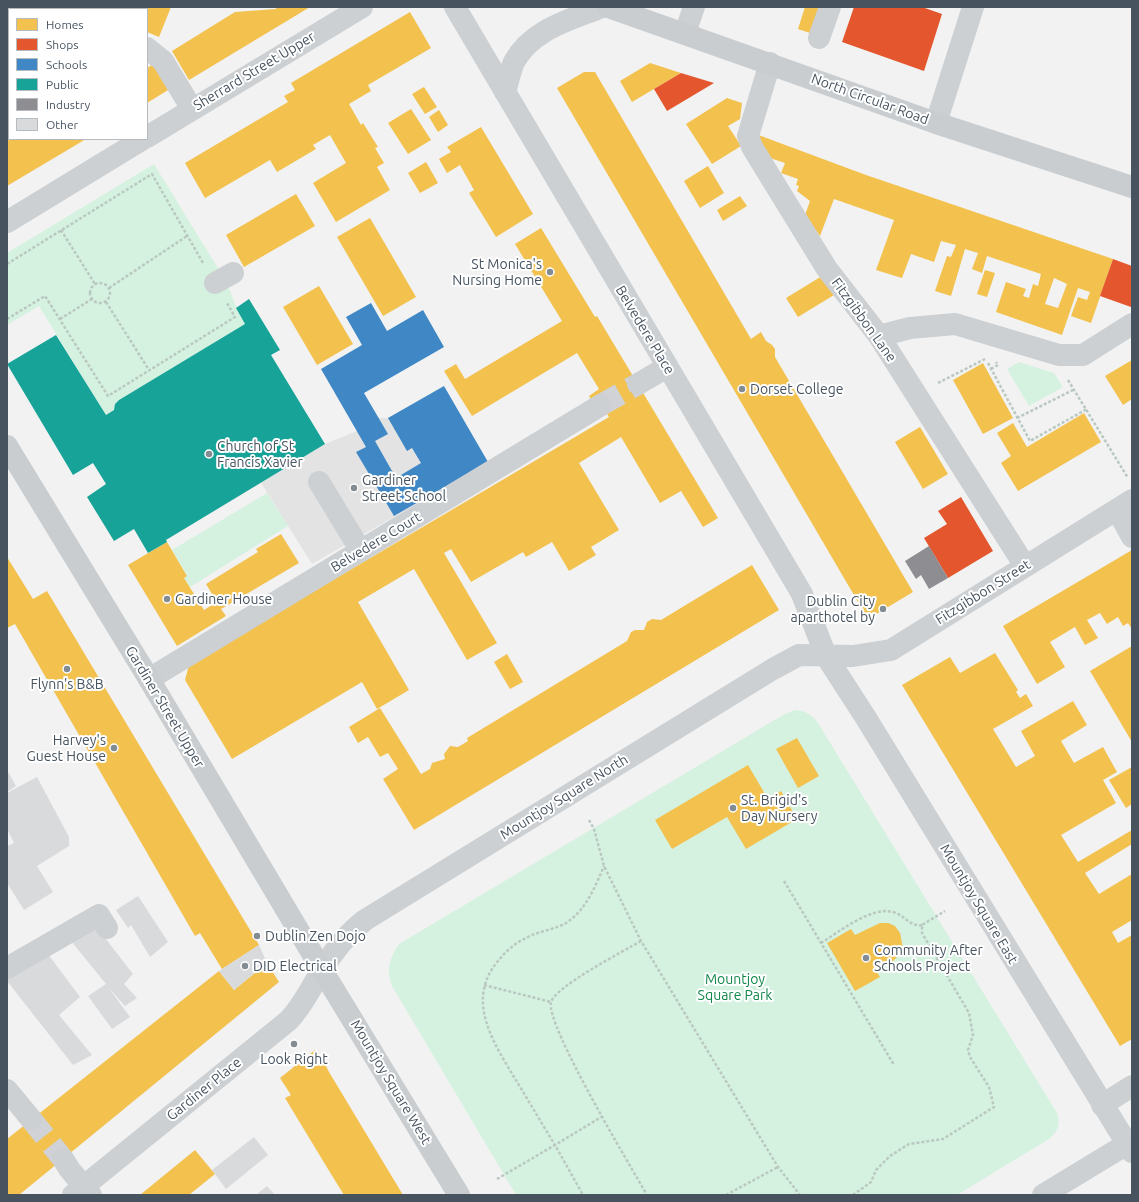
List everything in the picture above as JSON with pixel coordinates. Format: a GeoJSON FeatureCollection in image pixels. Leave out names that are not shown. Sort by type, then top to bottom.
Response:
{"type":"FeatureCollection","features":[{"type":"Feature","properties":{"kind":"main road","name":"North Circular Road"},"geometry":{"type":"LineString","coordinates":[[608,7],[770,63],[936,123],[1132,187]]}},
{"type":"Feature","properties":{"kind":"main road","name":"Gardiner Street Upper"},"geometry":{"type":"LineString","coordinates":[[7,446],[149,679],[322,970]]}},
{"type":"Feature","properties":{"kind":"main road","name":"Mountjoy Square West"},"geometry":{"type":"LineString","coordinates":[[322,970],[460,1195]]}},
{"type":"Feature","properties":{"kind":"street","name":"Sherrard Street Upper"},"geometry":{"type":"LineString","coordinates":[[148,136],[192,108],[362,7]]}},
{"type":"Feature","properties":{"kind":"street","name":"Belvedere Place"},"geometry":{"type":"LineString","coordinates":[[455,7],[802,594],[826,656]]}},
{"type":"Feature","properties":{"kind":"street"},"geometry":{"type":"LineString","coordinates":[[505,92],[514,63],[526,47],[547,29],[602,7]]}},
{"type":"Feature","properties":{"kind":"street"},"geometry":{"type":"LineString","coordinates":[[685,33],[694,7]]}},
{"type":"Feature","properties":{"kind":"street"},"geometry":{"type":"LineString","coordinates":[[819,38],[830,7]]}},
{"type":"Feature","properties":{"kind":"street"},"geometry":{"type":"LineString","coordinates":[[936,123],[973,7]]}},
{"type":"Feature","properties":{"kind":"street"},"geometry":{"type":"LineString","coordinates":[[148,49],[163,61],[192,108]]}},
{"type":"Feature","properties":{"kind":"street","name":"Fitzgibbon Lane"},"geometry":{"type":"LineString","coordinates":[[770,63],[749,131],[748,136],[752,147],[827,269],[879,336],[1025,566]]}},
{"type":"Feature","properties":{"kind":"street"},"geometry":{"type":"LineString","coordinates":[[7,222],[141,140]]}},
{"type":"Feature","properties":{"kind":"street"},"geometry":{"type":"LineString","coordinates":[[879,336],[910,328],[955,324],[1059,355],[1083,355],[1132,324]]}},
{"type":"Feature","properties":{"kind":"street"},"geometry":{"type":"LineString","coordinates":[[638,384],[667,367]]}},
{"type":"Feature","properties":{"kind":"street","name":"Belvedere Court"},"geometry":{"type":"LineString","coordinates":[[149,679],[601,405]]}},
{"type":"Feature","properties":{"kind":"street"},"geometry":{"type":"LineString","coordinates":[[319,482],[361,551]]}},
{"type":"Feature","properties":{"kind":"street"},"geometry":{"type":"LineString","coordinates":[[1124,505],[1132,536]]}},
{"type":"Feature","properties":{"kind":"street","name":"Fitzgibbon Street"},"geometry":{"type":"LineString","coordinates":[[826,656],[853,656],[891,650],[1124,505]]}},
{"type":"Feature","properties":{"kind":"street","name":"Mountjoy Square North"},"geometry":{"type":"LineString","coordinates":[[322,970],[348,935],[365,920],[773,669],[799,655],[826,656]]}},
{"type":"Feature","properties":{"kind":"street","name":"Mountjoy Square East"},"geometry":{"type":"LineString","coordinates":[[826,656],[866,718],[1102,1105],[1130,1148]]}},
{"type":"Feature","properties":{"kind":"street"},"geometry":{"type":"LineString","coordinates":[[7,968],[99,915],[107,928]]}},
{"type":"Feature","properties":{"kind":"street","name":"Gardiner Place"},"geometry":{"type":"LineString","coordinates":[[82,1192],[288,1021],[298,1010],[322,970]]}},
{"type":"Feature","properties":{"kind":"street"},"geometry":{"type":"LineString","coordinates":[[1102,1105],[1132,1086]]}},
{"type":"Feature","properties":{"kind":"street"},"geometry":{"type":"LineString","coordinates":[[7,1090],[31,1119]]}},
{"type":"Feature","properties":{"kind":"street"},"geometry":{"type":"LineString","coordinates":[[1043,1195],[1130,1148]]}},
{"type":"Feature","properties":{"kind":"street"},"geometry":{"type":"LineString","coordinates":[[63,1159],[82,1192]]}},
{"type":"Feature","properties":{"kind":"path"},"geometry":{"type":"LineString","coordinates":[[7,264],[152,174],[187,236],[224,278],[235,317],[108,396],[45,296],[7,319]]}},
{"type":"Feature","properties":{"kind":"path"},"geometry":{"type":"LineString","coordinates":[[61,230],[95,284]]}},
{"type":"Feature","properties":{"kind":"path"},"geometry":{"type":"LineString","coordinates":[[109,288],[187,236]]}},
{"type":"Feature","properties":{"kind":"path"},"geometry":{"type":"LineString","coordinates":[[92,299],[91,289],[95,284],[101,283],[109,288],[110,294],[106,302]]}},
{"type":"Feature","properties":{"kind":"path"},"geometry":{"type":"LineString","coordinates":[[92,299],[100,303],[106,302]]}},
{"type":"Feature","properties":{"kind":"path"},"geometry":{"type":"LineString","coordinates":[[60,319],[92,299]]}},
{"type":"Feature","properties":{"kind":"path"},"geometry":{"type":"LineString","coordinates":[[106,302],[149,370]]}},
{"type":"Feature","properties":{"kind":"path"},"geometry":{"type":"LineString","coordinates":[[918,397],[944,379],[992,355]]}},
{"type":"Feature","properties":{"kind":"path"},"geometry":{"type":"LineString","coordinates":[[988,363],[1030,441],[1087,409]]}},
{"type":"Feature","properties":{"kind":"path"},"geometry":{"type":"LineString","coordinates":[[991,369],[998,365]]}},
{"type":"Feature","properties":{"kind":"path"},"geometry":{"type":"LineString","coordinates":[[1063,376],[1075,389],[1132,485]]}},
{"type":"Feature","properties":{"kind":"path"},"geometry":{"type":"LineString","coordinates":[[1017,418],[1075,389]]}},
{"type":"Feature","properties":{"kind":"path"},"geometry":{"type":"LineString","coordinates":[[589,820],[594,829],[604,866],[641,941],[778,1167],[800,1195]]}},
{"type":"Feature","properties":{"kind":"path"},"geometry":{"type":"LineString","coordinates":[[583,1195],[505,1061],[488,1028],[482,1003],[484,985],[491,969],[507,950],[525,938],[565,923],[578,913],[590,898],[604,866]]}},
{"type":"Feature","properties":{"kind":"path"},"geometry":{"type":"LineString","coordinates":[[784,881],[894,1066]]}},
{"type":"Feature","properties":{"kind":"path"},"geometry":{"type":"LineString","coordinates":[[821,943],[866,915],[879,911],[892,912],[905,918],[916,926],[922,925],[945,911]]}},
{"type":"Feature","properties":{"kind":"path"},"geometry":{"type":"LineString","coordinates":[[853,1195],[871,1182],[876,1170],[890,1156],[909,1144],[943,1139],[994,1107],[989,1087],[970,1057],[968,1050],[973,1035],[969,1013],[922,934],[922,925]]}},
{"type":"Feature","properties":{"kind":"path"},"geometry":{"type":"LineString","coordinates":[[641,941],[561,988],[551,1002],[552,1015],[572,1062],[647,1195]]}},
{"type":"Feature","properties":{"kind":"path"},"geometry":{"type":"LineString","coordinates":[[484,985],[551,1002]]}},
{"type":"Feature","properties":{"kind":"path"},"geometry":{"type":"LineString","coordinates":[[497,1179],[603,1116]]}},
{"type":"Feature","properties":{"kind":"path"},"geometry":{"type":"LineString","coordinates":[[726,1195],[778,1167]]}},
{"type":"Feature","properties":{"kind":"shaded area","name":"Gardiner Street School"},"geometry":{"type":"Polygon","coordinates":[[[413,404],[458,480],[312,564],[261,483],[325,444],[357,431],[379,418],[388,418],[413,404]]]}},
{"type":"Feature","properties":{"kind":"green space"},"geometry":{"type":"Polygon","coordinates":[[[154,164],[224,278],[245,324],[119,400],[115,404],[114,410],[106,415],[39,306],[7,325],[7,253],[154,164]]]}},
{"type":"Feature","properties":{"kind":"green space"},"geometry":{"type":"Polygon","coordinates":[[[1019,362],[1054,373],[1063,387],[1029,406],[1007,369],[1019,362]]]}},
{"type":"Feature","properties":{"kind":"green space"},"geometry":{"type":"Polygon","coordinates":[[[267,493],[288,526],[190,587],[184,578],[187,575],[172,550],[267,493]]]}},
{"type":"Feature","properties":{"kind":"green space","name":"Mountjoy Square Park"},"geometry":{"type":"Polygon","coordinates":[[[795,710],[808,714],[818,723],[1057,1113],[1059,1124],[1057,1131],[1049,1139],[957,1195],[516,1195],[392,986],[389,970],[391,960],[396,949],[399,944],[783,715],[795,710]]]}},
{"type":"Feature","properties":{"kind":"building: Homes"},"geometry":{"type":"Polygon","coordinates":[[[7,7],[12,8],[8,8],[8,56],[7,7]]]}},
{"type":"Feature","properties":{"kind":"building: Homes"},"geometry":{"type":"Polygon","coordinates":[[[79,7],[95,7],[94,8],[79,7]]]}},
{"type":"Feature","properties":{"kind":"building: Homes"},"geometry":{"type":"Polygon","coordinates":[[[171,7],[159,37],[148,32],[148,8],[144,8],[171,7]]]}},
{"type":"Feature","properties":{"kind":"building: Homes"},"geometry":{"type":"Polygon","coordinates":[[[277,7],[310,7],[189,80],[172,51],[235,12],[276,9],[277,7]]]}},
{"type":"Feature","properties":{"kind":"building: Homes"},"geometry":{"type":"Polygon","coordinates":[[[805,7],[824,7],[816,35],[798,29],[805,7]]]}},
{"type":"Feature","properties":{"kind":"building: Homes"},"geometry":{"type":"Polygon","coordinates":[[[410,12],[431,48],[368,85],[371,91],[349,104],[361,125],[363,123],[378,147],[375,148],[384,163],[377,167],[390,190],[336,222],[313,183],[346,163],[330,135],[313,145],[316,149],[277,172],[270,160],[205,198],[185,163],[288,102],[284,96],[295,90],[291,83],[410,12]]]}},
{"type":"Feature","properties":{"kind":"building: Homes"},"geometry":{"type":"Polygon","coordinates":[[[158,61],[173,87],[148,102],[148,67],[158,61]]]}},
{"type":"Feature","properties":{"kind":"building: Homes"},"geometry":{"type":"Polygon","coordinates":[[[650,63],[681,73],[632,102],[620,81],[650,63]]]}},
{"type":"Feature","properties":{"kind":"building: Homes"},"geometry":{"type":"Polygon","coordinates":[[[584,72],[595,72],[751,339],[761,332],[766,341],[775,349],[775,357],[913,592],[868,619],[557,88],[584,72]]]}},
{"type":"Feature","properties":{"kind":"building: Homes"},"geometry":{"type":"Polygon","coordinates":[[[424,87],[437,107],[425,114],[412,94],[424,87]]]}},
{"type":"Feature","properties":{"kind":"building: Homes"},"geometry":{"type":"Polygon","coordinates":[[[727,98],[742,103],[740,119],[728,126],[741,146],[712,164],[686,124],[727,98]]]}},
{"type":"Feature","properties":{"kind":"building: Homes"},"geometry":{"type":"Polygon","coordinates":[[[411,109],[431,140],[408,154],[388,123],[411,109]]]}},
{"type":"Feature","properties":{"kind":"building: Homes"},"geometry":{"type":"Polygon","coordinates":[[[439,110],[448,125],[438,132],[429,117],[439,110]]]}},
{"type":"Feature","properties":{"kind":"building: Homes"},"geometry":{"type":"Polygon","coordinates":[[[481,127],[533,214],[496,237],[469,193],[474,190],[460,165],[447,173],[439,159],[451,152],[447,147],[481,127]]]}},
{"type":"Feature","properties":{"kind":"building: Homes"},"geometry":{"type":"Polygon","coordinates":[[[753,133],[866,175],[1113,259],[1091,323],[1071,316],[1078,297],[1087,300],[1090,292],[1078,288],[1062,335],[996,312],[1006,282],[1026,289],[1023,296],[1029,298],[1033,284],[1038,286],[1041,274],[987,256],[982,273],[972,269],[978,253],[965,249],[951,296],[935,291],[947,256],[951,257],[956,245],[941,241],[934,262],[911,254],[902,278],[876,270],[894,220],[834,199],[820,236],[805,215],[810,201],[797,191],[799,186],[796,185],[798,179],[781,173],[785,163],[767,157],[753,133]],[[1054,278],[1045,304],[1058,308],[1067,284],[1054,278]]]}},
{"type":"Feature","properties":{"kind":"building: Homes"},"geometry":{"type":"Polygon","coordinates":[[[8,140],[84,140],[7,186],[7,141],[8,140]]]}},
{"type":"Feature","properties":{"kind":"building: Homes"},"geometry":{"type":"Polygon","coordinates":[[[426,162],[438,183],[420,193],[408,173],[426,162]]]}},
{"type":"Feature","properties":{"kind":"building: Homes"},"geometry":{"type":"Polygon","coordinates":[[[708,166],[724,193],[700,208],[684,181],[708,166]]]}},
{"type":"Feature","properties":{"kind":"building: Homes"},"geometry":{"type":"Polygon","coordinates":[[[296,194],[315,226],[244,267],[226,235],[296,194]]]}},
{"type":"Feature","properties":{"kind":"building: Homes"},"geometry":{"type":"Polygon","coordinates":[[[740,196],[747,206],[723,221],[717,210],[740,196]]]}},
{"type":"Feature","properties":{"kind":"building: Homes"},"geometry":{"type":"Polygon","coordinates":[[[370,218],[416,297],[383,316],[337,237],[370,218]]]}},
{"type":"Feature","properties":{"kind":"building: Homes"},"geometry":{"type":"Polygon","coordinates":[[[541,228],[595,317],[597,316],[718,518],[703,527],[681,491],[660,503],[621,437],[579,463],[619,530],[591,547],[596,555],[569,571],[552,542],[526,557],[523,552],[471,582],[451,549],[444,553],[497,643],[467,660],[414,569],[358,602],[409,690],[377,709],[362,682],[232,759],[185,680],[189,665],[609,417],[600,403],[595,406],[589,396],[599,389],[577,353],[472,416],[444,371],[456,364],[465,379],[562,321],[515,244],[541,228]]]}},
{"type":"Feature","properties":{"kind":"building: Homes"},"geometry":{"type":"Polygon","coordinates":[[[985,270],[995,273],[987,297],[977,294],[985,270]]]}},
{"type":"Feature","properties":{"kind":"building: Homes"},"geometry":{"type":"Polygon","coordinates":[[[822,276],[834,295],[798,317],[786,298],[822,276]]]}},
{"type":"Feature","properties":{"kind":"building: Homes"},"geometry":{"type":"Polygon","coordinates":[[[319,286],[353,344],[317,365],[283,307],[319,286]]]}},
{"type":"Feature","properties":{"kind":"building: Homes"},"geometry":{"type":"Polygon","coordinates":[[[1132,360],[1132,399],[1123,405],[1105,376],[1132,360]]]}},
{"type":"Feature","properties":{"kind":"building: Homes"},"geometry":{"type":"Polygon","coordinates":[[[983,363],[1013,418],[983,434],[953,380],[983,363]]]}},
{"type":"Feature","properties":{"kind":"building: Homes"},"geometry":{"type":"Polygon","coordinates":[[[1084,413],[1101,442],[1018,491],[1001,463],[1011,456],[997,433],[1013,423],[1027,447],[1084,413]]]}},
{"type":"Feature","properties":{"kind":"building: Homes"},"geometry":{"type":"Polygon","coordinates":[[[920,427],[948,474],[923,489],[895,442],[920,427]]]}},
{"type":"Feature","properties":{"kind":"building: Homes"},"geometry":{"type":"Polygon","coordinates":[[[281,534],[299,563],[221,609],[226,616],[177,646],[128,565],[167,542],[187,576],[184,578],[204,610],[217,602],[206,584],[258,552],[256,549],[281,534]]]}},
{"type":"Feature","properties":{"kind":"building: Homes"},"geometry":{"type":"Polygon","coordinates":[[[1132,550],[1132,629],[1128,623],[1123,626],[1118,617],[1107,624],[1100,613],[1087,620],[1098,638],[1085,645],[1075,627],[1050,642],[1065,667],[1037,684],[1003,626],[1132,550]]]}},
{"type":"Feature","properties":{"kind":"building: Homes"},"geometry":{"type":"Polygon","coordinates":[[[7,557],[33,599],[47,591],[259,945],[222,969],[200,933],[195,936],[15,624],[7,628],[7,557]]]}},
{"type":"Feature","properties":{"kind":"building: Homes"},"geometry":{"type":"Polygon","coordinates":[[[752,565],[779,610],[414,830],[383,779],[398,769],[388,753],[380,757],[368,737],[358,743],[349,727],[380,708],[421,774],[430,769],[432,763],[445,759],[444,754],[450,746],[458,747],[468,741],[467,738],[627,641],[631,632],[635,630],[644,630],[647,622],[652,619],[661,620],[752,565]]]}},
{"type":"Feature","properties":{"kind":"building: Homes"},"geometry":{"type":"Polygon","coordinates":[[[1132,646],[1132,742],[1090,671],[1132,646]]]}},
{"type":"Feature","properties":{"kind":"building: Homes"},"geometry":{"type":"Polygon","coordinates":[[[995,653],[1018,690],[1016,692],[1020,698],[1026,694],[1033,706],[993,729],[1016,767],[1035,756],[1021,731],[1073,701],[1087,725],[1061,741],[1074,763],[1103,747],[1117,772],[1103,780],[1116,803],[1061,835],[1078,862],[1132,830],[1132,844],[1085,873],[1099,894],[1132,874],[1132,920],[1112,932],[1118,943],[1132,935],[1132,1039],[1120,1046],[902,685],[950,657],[960,673],[995,653]]]}},
{"type":"Feature","properties":{"kind":"building: Homes"},"geometry":{"type":"Polygon","coordinates":[[[507,654],[523,682],[510,689],[494,662],[507,654]]]}},
{"type":"Feature","properties":{"kind":"building: Homes"},"geometry":{"type":"Polygon","coordinates":[[[797,738],[819,776],[798,788],[776,749],[797,738]]]}},
{"type":"Feature","properties":{"kind":"building: Homes","name":"St. Brigid's Day Nursery"},"geometry":{"type":"Polygon","coordinates":[[[748,765],[768,799],[781,791],[797,819],[746,849],[727,817],[672,849],[655,820],[748,765]]]}},
{"type":"Feature","properties":{"kind":"building: Homes"},"geometry":{"type":"Polygon","coordinates":[[[1132,767],[1132,804],[1126,808],[1109,780],[1132,767]]]}},
{"type":"Feature","properties":{"kind":"building: Homes","name":"Community After Schools Project"},"geometry":{"type":"Polygon","coordinates":[[[880,923],[888,923],[895,926],[900,933],[903,948],[893,961],[876,971],[880,977],[855,991],[827,943],[851,929],[855,935],[880,923]]]}},
{"type":"Feature","properties":{"kind":"building: Homes"},"geometry":{"type":"Polygon","coordinates":[[[267,963],[279,982],[19,1195],[7,1195],[7,1139],[219,971],[234,990],[267,963]]]}},
{"type":"Feature","properties":{"kind":"building: Homes"},"geometry":{"type":"Polygon","coordinates":[[[315,1050],[321,1056],[329,1072],[403,1195],[344,1195],[331,1174],[285,1098],[291,1095],[280,1078],[315,1050]]]}},
{"type":"Feature","properties":{"kind":"building: Homes"},"geometry":{"type":"Polygon","coordinates":[[[195,1150],[215,1174],[189,1195],[140,1195],[195,1150]]]}},
{"type":"Feature","properties":{"kind":"building: Shops"},"geometry":{"type":"Polygon","coordinates":[[[854,7],[922,7],[942,14],[924,71],[842,42],[854,7]]]}},
{"type":"Feature","properties":{"kind":"building: Shops"},"geometry":{"type":"Polygon","coordinates":[[[681,73],[714,83],[667,111],[654,89],[681,73]]]}},
{"type":"Feature","properties":{"kind":"building: Shops"},"geometry":{"type":"Polygon","coordinates":[[[1113,259],[1132,266],[1131,307],[1100,296],[1113,259]]]}},
{"type":"Feature","properties":{"kind":"building: Shops"},"geometry":{"type":"Polygon","coordinates":[[[961,497],[993,551],[948,578],[924,538],[947,524],[938,511],[961,497]]]}},
{"type":"Feature","properties":{"kind":"building: Schools"},"geometry":{"type":"Polygon","coordinates":[[[371,303],[387,331],[423,310],[444,347],[364,393],[388,434],[375,441],[396,478],[421,463],[412,448],[407,451],[388,418],[444,386],[488,462],[394,516],[356,452],[366,447],[321,369],[362,345],[346,317],[371,303]]]}},
{"type":"Feature","properties":{"kind":"building: Public","name":"Church of St Francis Xavier"},"geometry":{"type":"Polygon","coordinates":[[[249,299],[280,350],[271,355],[325,444],[166,540],[167,542],[148,553],[134,529],[114,541],[87,497],[106,484],[93,463],[73,475],[7,364],[56,335],[106,415],[114,410],[115,404],[119,400],[245,324],[236,308],[249,299]]]}},
{"type":"Feature","properties":{"kind":"building: Industry"},"geometry":{"type":"Polygon","coordinates":[[[929,546],[948,578],[929,589],[921,575],[916,579],[905,561],[929,546]]]}},
{"type":"Feature","properties":{"kind":"building: Other"},"geometry":{"type":"Polygon","coordinates":[[[7,770],[16,786],[7,792],[7,770]]]}},
{"type":"Feature","properties":{"kind":"building: Other"},"geometry":{"type":"Polygon","coordinates":[[[37,777],[69,837],[69,846],[37,866],[53,892],[24,910],[7,883],[7,846],[14,843],[7,829],[7,793],[37,777]]]}},
{"type":"Feature","properties":{"kind":"building: Other"},"geometry":{"type":"Polygon","coordinates":[[[138,896],[168,942],[150,957],[131,925],[128,928],[116,910],[138,896]]]}},
{"type":"Feature","properties":{"kind":"building: Other"},"geometry":{"type":"Polygon","coordinates":[[[95,925],[133,974],[124,984],[137,998],[125,1006],[108,987],[130,1017],[112,1029],[88,996],[106,984],[71,941],[95,925]]]}},
{"type":"Feature","properties":{"kind":"building: Other","name":"DID Electrical"},"geometry":{"type":"Polygon","coordinates":[[[259,945],[267,963],[234,990],[219,971],[259,945]]]}},
{"type":"Feature","properties":{"kind":"building: Other"},"geometry":{"type":"Polygon","coordinates":[[[48,954],[80,997],[59,1015],[92,1055],[73,1065],[7,981],[7,979],[48,954]]]}},
{"type":"Feature","properties":{"kind":"building: Other"},"geometry":{"type":"Polygon","coordinates":[[[254,1137],[268,1155],[226,1189],[212,1170],[254,1137]]]}},
{"type":"Feature","properties":{"kind":"building: Other"},"geometry":{"type":"Polygon","coordinates":[[[267,1186],[275,1195],[256,1195],[267,1186]]]}},
{"type":"Feature","properties":{"kind":"tunnel"},"geometry":{"type":"LineString","coordinates":[[601,405],[638,384]]}},
{"type":"Feature","properties":{"kind":"tunnel"},"geometry":{"type":"LineString","coordinates":[[31,1119],[63,1159]]}},
{"type":"Feature","properties":{"kind":"place","name":"St Monica's Nursing Home"},"geometry":{"type":"Point","coordinates":[550,272]}},
{"type":"Feature","properties":{"kind":"place","name":"Dorset College"},"geometry":{"type":"Point","coordinates":[742,389]}},
{"type":"Feature","properties":{"kind":"place","name":"Church of St Francis Xavier"},"geometry":{"type":"Point","coordinates":[209,454]}},
{"type":"Feature","properties":{"kind":"place","name":"Gardiner Street School"},"geometry":{"type":"Point","coordinates":[354,488]}},
{"type":"Feature","properties":{"kind":"place","name":"Gardiner House"},"geometry":{"type":"Point","coordinates":[167,599]}},
{"type":"Feature","properties":{"kind":"place","name":"Dublin City aparthotel by"},"geometry":{"type":"Point","coordinates":[883,609]}},
{"type":"Feature","properties":{"kind":"place","name":"Flynn's B&B"},"geometry":{"type":"Point","coordinates":[67,669]}},
{"type":"Feature","properties":{"kind":"place","name":"Harvey's Guest House"},"geometry":{"type":"Point","coordinates":[114,748]}},
{"type":"Feature","properties":{"kind":"place","name":"St. Brigid's Day Nursery"},"geometry":{"type":"Point","coordinates":[733,808]}},
{"type":"Feature","properties":{"kind":"place","name":"Dublin Zen Dojo"},"geometry":{"type":"Point","coordinates":[257,936]}},
{"type":"Feature","properties":{"kind":"place","name":"Community After Schools Project"},"geometry":{"type":"Point","coordinates":[866,958]}},
{"type":"Feature","properties":{"kind":"place","name":"DID Electrical"},"geometry":{"type":"Point","coordinates":[245,966]}},
{"type":"Feature","properties":{"kind":"place","name":"Look Right"},"geometry":{"type":"Point","coordinates":[294,1044]}}]}
